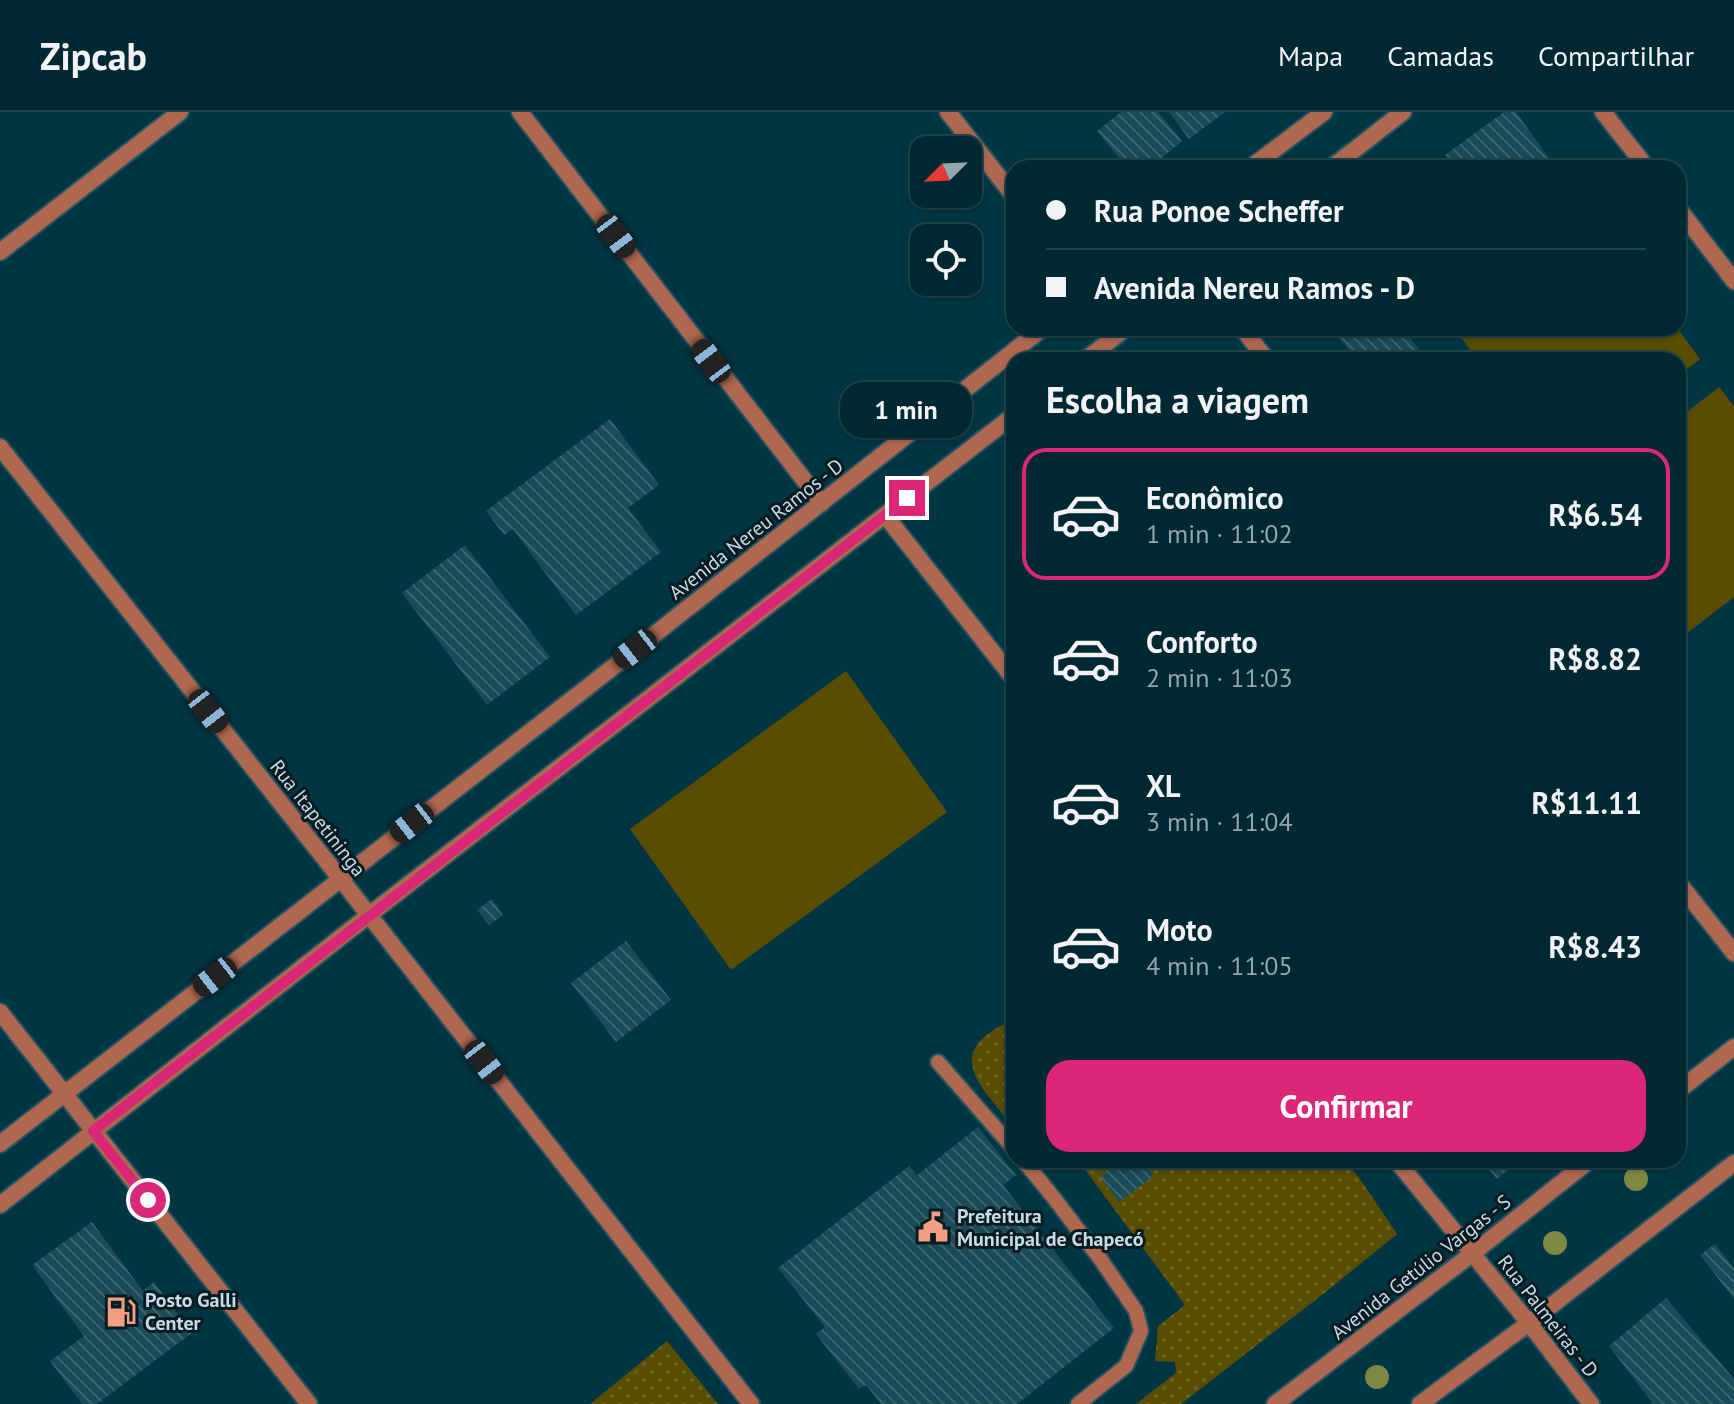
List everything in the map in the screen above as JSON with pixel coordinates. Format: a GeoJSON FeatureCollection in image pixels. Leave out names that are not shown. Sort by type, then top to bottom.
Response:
{"type":"FeatureCollection","features":[{"type":"Feature","properties":{"kind":"street"},"geometry":{"type":"LineString","coordinates":[[0,252],[180,112]]}},
{"type":"Feature","properties":{"kind":"street"},"geometry":{"type":"LineString","coordinates":[[520,112],[822,503]]}},
{"type":"Feature","properties":{"kind":"street"},"geometry":{"type":"LineString","coordinates":[[948,112],[1006,186]]}},
{"type":"Feature","properties":{"kind":"street"},"geometry":{"type":"LineString","coordinates":[[1261,160],[1324,112]]}},
{"type":"Feature","properties":{"kind":"street"},"geometry":{"type":"LineString","coordinates":[[1341,160],[1403,112]]}},
{"type":"Feature","properties":{"kind":"street"},"geometry":{"type":"LineString","coordinates":[[1603,112],[1641,160]]}},
{"type":"Feature","properties":{"kind":"street"},"geometry":{"type":"LineString","coordinates":[[1686,218],[1734,281]]}},
{"type":"Feature","properties":{"kind":"street","name":"Avenida Nereu Ramos - D"},"geometry":{"type":"LineString","coordinates":[[1013,352],[1033,336]]}},
{"type":"Feature","properties":{"kind":"street"},"geometry":{"type":"LineString","coordinates":[[1095,352],[1116,336]]}},
{"type":"Feature","properties":{"kind":"street"},"geometry":{"type":"LineString","coordinates":[[1248,336],[1261,352]]}},
{"type":"Feature","properties":{"kind":"street","name":"Avenida Nereu Ramos - D"},"geometry":{"type":"LineString","coordinates":[[0,1144],[1006,357]]}},
{"type":"Feature","properties":{"kind":"street"},"geometry":{"type":"LineString","coordinates":[[0,1205],[1006,421]]}},
{"type":"Feature","properties":{"kind":"street","name":"Rua Itapetininga"},"geometry":{"type":"LineString","coordinates":[[0,447],[751,1404]]}},
{"type":"Feature","properties":{"kind":"street"},"geometry":{"type":"LineString","coordinates":[[885,515],[1006,669]]}},
{"type":"Feature","properties":{"kind":"street"},"geometry":{"type":"LineString","coordinates":[[1686,892],[1734,953]]}},
{"type":"Feature","properties":{"kind":"street"},"geometry":{"type":"LineString","coordinates":[[0,1012],[309,1404]]}},
{"type":"Feature","properties":{"kind":"street"},"geometry":{"type":"LineString","coordinates":[[1686,1085],[1734,1047]]}},
{"type":"Feature","properties":{"kind":"street"},"geometry":{"type":"LineString","coordinates":[[1420,1404],[1734,1163]]}},
{"type":"Feature","properties":{"kind":"street","name":"Rua Palmeiras - D"},"geometry":{"type":"LineString","coordinates":[[1403,1168],[1591,1404]]}},
{"type":"Feature","properties":{"kind":"street","name":"Avenida Getúlio Vargas - S"},"geometry":{"type":"LineString","coordinates":[[1275,1404],[1580,1168]]}},
{"type":"Feature","properties":{"kind":"lane"},"geometry":{"type":"LineString","coordinates":[[938,1062],[1006,1140]]}},
{"type":"Feature","properties":{"kind":"lane"},"geometry":{"type":"LineString","coordinates":[[1030,1168],[1119,1286],[1136,1311],[1141,1331],[1126,1366],[1078,1404]]}},
{"type":"Feature","properties":{"kind":"shaded area"},"geometry":{"type":"Polygon","coordinates":[[[1460,336],[1683,336],[1700,359],[1686,370],[1686,352],[1472,352],[1460,336]]]}},
{"type":"Feature","properties":{"kind":"shaded area"},"geometry":{"type":"Polygon","coordinates":[[[1719,387],[1734,406],[1734,597],[1686,634],[1686,413],[1719,387]]]}},
{"type":"Feature","properties":{"kind":"shaded area"},"geometry":{"type":"Polygon","coordinates":[[[846,671],[947,812],[731,970],[630,829],[846,671]]]}},
{"type":"Feature","properties":{"kind":"shaded area"},"geometry":{"type":"Polygon","coordinates":[[[1006,1023],[1006,1118],[974,1072],[972,1059],[976,1047],[987,1034],[1006,1023]]]}},
{"type":"Feature","properties":{"kind":"shaded area"},"geometry":{"type":"Polygon","coordinates":[[[1084,1168],[1351,1168],[1397,1234],[1181,1404],[1136,1404],[1176,1373],[1175,1362],[1155,1361],[1158,1326],[1185,1305],[1084,1168]]]}},
{"type":"Feature","properties":{"kind":"shaded area"},"geometry":{"type":"Polygon","coordinates":[[[667,1341],[718,1404],[590,1404],[667,1341]]]}},
{"type":"Feature","properties":{"kind":"building"},"geometry":{"type":"Polygon","coordinates":[[[1121,112],[1158,112],[1182,141],[1159,160],[1121,160],[1097,131],[1121,112]]]}},
{"type":"Feature","properties":{"kind":"building"},"geometry":{"type":"Polygon","coordinates":[[[1169,112],[1225,112],[1189,139],[1169,112]]]}},
{"type":"Feature","properties":{"kind":"building"},"geometry":{"type":"Polygon","coordinates":[[[1504,112],[1516,112],[1550,160],[1448,160],[1445,155],[1504,112]]]}},
{"type":"Feature","properties":{"kind":"building"},"geometry":{"type":"Polygon","coordinates":[[[1338,336],[1408,336],[1419,349],[1415,352],[1350,352],[1338,336]]]}},
{"type":"Feature","properties":{"kind":"building"},"geometry":{"type":"Polygon","coordinates":[[[610,419],[659,485],[628,508],[661,552],[576,615],[513,529],[504,535],[486,511],[610,419]]]}},
{"type":"Feature","properties":{"kind":"building"},"geometry":{"type":"Polygon","coordinates":[[[465,545],[550,657],[487,705],[402,593],[465,545]]]}},
{"type":"Feature","properties":{"kind":"building"},"geometry":{"type":"Polygon","coordinates":[[[492,899],[503,915],[489,925],[477,910],[492,899]]]}},
{"type":"Feature","properties":{"kind":"building"},"geometry":{"type":"Polygon","coordinates":[[[626,941],[671,1000],[616,1042],[571,983],[626,941]]]}},
{"type":"Feature","properties":{"kind":"building","name":"Prefeitura Municipal de Chapecó"},"geometry":{"type":"Polygon","coordinates":[[[978,1127],[1006,1162],[1006,1168],[1010,1168],[1016,1175],[1003,1185],[1114,1328],[1017,1404],[881,1404],[866,1385],[859,1389],[816,1334],[825,1327],[778,1268],[909,1166],[917,1175],[978,1127]]]}},
{"type":"Feature","properties":{"kind":"building"},"geometry":{"type":"Polygon","coordinates":[[[1113,1168],[1148,1168],[1154,1176],[1119,1202],[1100,1177],[1113,1168]]]}},
{"type":"Feature","properties":{"kind":"building"},"geometry":{"type":"Polygon","coordinates":[[[1488,1168],[1510,1168],[1497,1179],[1488,1168]]]}},
{"type":"Feature","properties":{"kind":"building","name":"Posto Galli Center"},"geometry":{"type":"Polygon","coordinates":[[[92,1222],[143,1291],[154,1282],[192,1333],[97,1404],[82,1404],[50,1361],[84,1336],[32,1265],[92,1222]]]}},
{"type":"Feature","properties":{"kind":"building"},"geometry":{"type":"Polygon","coordinates":[[[1715,1244],[1734,1268],[1734,1299],[1700,1255],[1715,1244]]]}},
{"type":"Feature","properties":{"kind":"building"},"geometry":{"type":"Polygon","coordinates":[[[1666,1298],[1734,1379],[1734,1404],[1653,1404],[1609,1346],[1666,1298]]]}},
{"type":"Feature","properties":{"kind":"place","name":"Prefeitura Municipal de Chapecó"},"geometry":{"type":"Point","coordinates":[933,1227]}},
{"type":"Feature","properties":{"kind":"place","name":"Posto Galli Center"},"geometry":{"type":"Point","coordinates":[121,1312]}},
{"type":"Feature","properties":{"kind":"route"},"geometry":{"type":"LineString","coordinates":[[148,1200],[93,1131],[907,498]]}}]}
